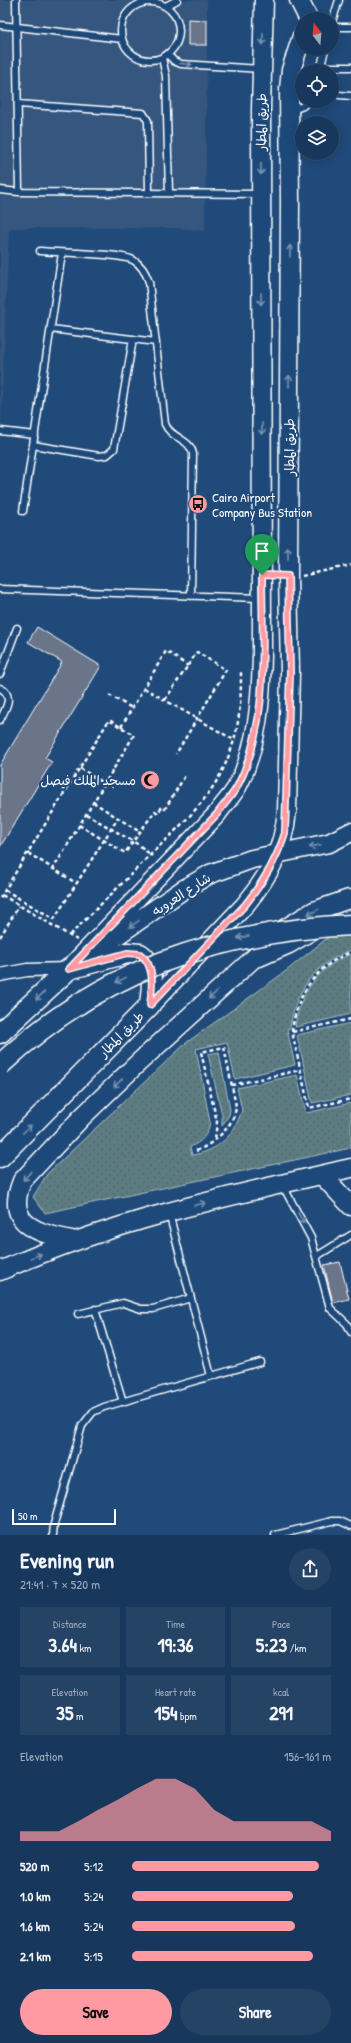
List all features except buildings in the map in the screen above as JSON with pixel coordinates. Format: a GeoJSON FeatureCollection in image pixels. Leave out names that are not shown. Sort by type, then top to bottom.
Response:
{"type":"FeatureCollection","features":[{"type":"Feature","properties":{"kind":"main road"},"geometry":{"type":"LineString","coordinates":[[0,1065],[48,1025],[82,1002],[155,964],[194,950],[234,939],[274,932],[351,925]]}},
{"type":"Feature","properties":{"kind":"main road"},"geometry":{"type":"LineString","coordinates":[[69,969],[127,953],[140,954],[148,962],[151,969],[152,984],[150,1005]]}},
{"type":"Feature","properties":{"kind":"main road","name":"طريق المطار"},"geometry":{"type":"LineString","coordinates":[[0,1033],[69,969]]}},
{"type":"Feature","properties":{"kind":"main road","name":"طريق المطار"},"geometry":{"type":"LineString","coordinates":[[0,1156],[150,1005]]}},
{"type":"Feature","properties":{"kind":"street","name":"طريق المطار"},"geometry":{"type":"LineString","coordinates":[[69,969],[217,814],[237,787],[251,753],[257,723],[262,655],[261,109],[264,0]]}},
{"type":"Feature","properties":{"kind":"street"},"geometry":{"type":"LineString","coordinates":[[300,0],[305,12]]}},
{"type":"Feature","properties":{"kind":"street"},"geometry":{"type":"LineString","coordinates":[[310,12],[314,0]]}},
{"type":"Feature","properties":{"kind":"street","name":"طريق المطار"},"geometry":{"type":"LineString","coordinates":[[150,1005],[245,905],[271,869],[279,852],[285,833],[287,811],[290,654],[288,578],[290,210],[289,111],[291,70],[296,56]]}},
{"type":"Feature","properties":{"kind":"street"},"geometry":{"type":"LineString","coordinates":[[261,109],[289,111]]}},
{"type":"Feature","properties":{"kind":"street"},"geometry":{"type":"LineString","coordinates":[[262,575],[288,578]]}},
{"type":"Feature","properties":{"kind":"street"},"geometry":{"type":"LineString","coordinates":[[262,655],[290,654]]}},
{"type":"Feature","properties":{"kind":"street","name":"شارع العروبه"},"geometry":{"type":"LineString","coordinates":[[69,969],[184,889],[210,874],[232,865],[279,852],[329,843],[351,832]]}},
{"type":"Feature","properties":{"kind":"street"},"geometry":{"type":"LineString","coordinates":[[76,1241],[42,1234],[32,1229],[24,1221],[19,1212],[17,1202],[18,1191],[22,1181],[81,1118],[133,1068],[254,959],[272,952],[306,934],[337,912],[350,897]]}},
{"type":"Feature","properties":{"kind":"street"},"geometry":{"type":"LineString","coordinates":[[0,975],[27,970],[69,969]]}},
{"type":"Feature","properties":{"kind":"street"},"geometry":{"type":"LineString","coordinates":[[0,1271],[76,1241],[168,1212],[351,1168]]}},
{"type":"Feature","properties":{"kind":"street"},"geometry":{"type":"LineString","coordinates":[[322,1175],[351,1206]]}},
{"type":"Feature","properties":{"kind":"lane"},"geometry":{"type":"LineString","coordinates":[[16,0],[19,192]]}},
{"type":"Feature","properties":{"kind":"lane"},"geometry":{"type":"LineString","coordinates":[[166,6],[177,0]]}},
{"type":"Feature","properties":{"kind":"lane"},"geometry":{"type":"LineString","coordinates":[[335,12],[338,0]]}},
{"type":"Feature","properties":{"kind":"lane"},"geometry":{"type":"LineString","coordinates":[[160,2],[166,6],[176,17],[180,30],[177,44],[168,55],[162,58],[148,60],[134,56],[125,46],[122,39],[122,25],[128,12],[139,4],[160,2]]}},
{"type":"Feature","properties":{"kind":"lane"},"geometry":{"type":"LineString","coordinates":[[0,26],[122,39]]}},
{"type":"Feature","properties":{"kind":"lane"},"geometry":{"type":"LineString","coordinates":[[339,27],[351,27]]}},
{"type":"Feature","properties":{"kind":"lane"},"geometry":{"type":"LineString","coordinates":[[168,55],[174,61],[181,64],[262,69]]}},
{"type":"Feature","properties":{"kind":"lane"},"geometry":{"type":"LineString","coordinates":[[162,58],[166,76],[169,193]]}},
{"type":"Feature","properties":{"kind":"lane"},"geometry":{"type":"LineString","coordinates":[[339,68],[351,67]]}},
{"type":"Feature","properties":{"kind":"lane"},"geometry":{"type":"LineString","coordinates":[[339,96],[351,96]]}},
{"type":"Feature","properties":{"kind":"lane"},"geometry":{"type":"LineString","coordinates":[[18,104],[143,113],[148,121],[149,193]]}},
{"type":"Feature","properties":{"kind":"lane"},"geometry":{"type":"LineString","coordinates":[[289,111],[298,108]]}},
{"type":"Feature","properties":{"kind":"lane"},"geometry":{"type":"LineString","coordinates":[[0,190],[19,192],[261,194]]}},
{"type":"Feature","properties":{"kind":"lane"},"geometry":{"type":"LineString","coordinates":[[40,251],[124,257],[140,264],[146,273],[149,282],[165,424],[171,433],[189,444],[193,454],[192,596]]}},
{"type":"Feature","properties":{"kind":"lane"},"geometry":{"type":"LineString","coordinates":[[24,512],[62,253]]}},
{"type":"Feature","properties":{"kind":"lane"},"geometry":{"type":"LineString","coordinates":[[51,329],[156,342]]}},
{"type":"Feature","properties":{"kind":"lane"},"geometry":{"type":"LineString","coordinates":[[33,445],[99,456],[108,455],[114,449],[133,339]]}},
{"type":"Feature","properties":{"kind":"lane"},"geometry":{"type":"LineString","coordinates":[[0,431],[35,435]]}},
{"type":"Feature","properties":{"kind":"lane"},"geometry":{"type":"LineString","coordinates":[[0,589],[262,598]]}},
{"type":"Feature","properties":{"kind":"lane"},"geometry":{"type":"LineString","coordinates":[[0,674],[17,628]]}},
{"type":"Feature","properties":{"kind":"lane"},"geometry":{"type":"LineString","coordinates":[[0,688],[8,695],[8,703],[0,720]]}},
{"type":"Feature","properties":{"kind":"lane"},"geometry":{"type":"LineString","coordinates":[[282,1184],[306,1226],[317,1256],[330,1308],[347,1324],[351,1332]]}},
{"type":"Feature","properties":{"kind":"lane"},"geometry":{"type":"LineString","coordinates":[[168,1212],[211,1376]]}},
{"type":"Feature","properties":{"kind":"lane"},"geometry":{"type":"LineString","coordinates":[[317,1256],[351,1235]]}},
{"type":"Feature","properties":{"kind":"lane"},"geometry":{"type":"LineString","coordinates":[[78,1314],[123,1303],[146,1310],[191,1298]]}},
{"type":"Feature","properties":{"kind":"lane"},"geometry":{"type":"LineString","coordinates":[[95,1310],[123,1402]]}},
{"type":"Feature","properties":{"kind":"lane"},"geometry":{"type":"LineString","coordinates":[[53,1535],[54,1524],[82,1426],[89,1416],[98,1409],[260,1362]]}},
{"type":"Feature","properties":{"kind":"lane"},"geometry":{"type":"LineString","coordinates":[[275,1535],[332,1521],[340,1521],[351,1526]]}},
{"type":"Feature","properties":{"kind":"path"},"geometry":{"type":"LineString","coordinates":[[288,578],[351,565]]}},
{"type":"Feature","properties":{"kind":"path"},"geometry":{"type":"LineString","coordinates":[[121,727],[166,652],[188,666]]}},
{"type":"Feature","properties":{"kind":"path"},"geometry":{"type":"LineString","coordinates":[[165,700],[197,652],[226,670],[176,754]]}},
{"type":"Feature","properties":{"kind":"path"},"geometry":{"type":"LineString","coordinates":[[70,935],[204,800],[222,771],[234,740],[239,718],[241,671]]}},
{"type":"Feature","properties":{"kind":"path"},"geometry":{"type":"LineString","coordinates":[[144,688],[234,740]]}},
{"type":"Feature","properties":{"kind":"path"},"geometry":{"type":"LineString","coordinates":[[109,695],[132,708]]}},
{"type":"Feature","properties":{"kind":"path"},"geometry":{"type":"LineString","coordinates":[[53,869],[134,735],[109,720],[1,897],[90,947]]}},
{"type":"Feature","properties":{"kind":"path"},"geometry":{"type":"LineString","coordinates":[[80,768],[104,784]]}},
{"type":"Feature","properties":{"kind":"path"},"geometry":{"type":"LineString","coordinates":[[79,825],[125,853],[155,810],[158,813],[162,807],[165,809],[186,774]]}},
{"type":"Feature","properties":{"kind":"path"},"geometry":{"type":"LineString","coordinates":[[93,802],[140,832]]}},
{"type":"Feature","properties":{"kind":"path"},"geometry":{"type":"LineString","coordinates":[[86,814],[133,842],[166,868]]}},
{"type":"Feature","properties":{"kind":"path"},"geometry":{"type":"LineString","coordinates":[[5,890],[54,918],[118,818]]}},
{"type":"Feature","properties":{"kind":"path"},"geometry":{"type":"LineString","coordinates":[[28,853],[76,883]]}},
{"type":"Feature","properties":{"kind":"path"},"geometry":{"type":"LineString","coordinates":[[0,937],[19,906]]}},
{"type":"Feature","properties":{"kind":"path"},"geometry":{"type":"LineString","coordinates":[[351,952],[330,962],[310,981],[297,1005],[292,1032],[309,1108],[351,1099]]}},
{"type":"Feature","properties":{"kind":"path"},"geometry":{"type":"LineString","coordinates":[[292,1032],[351,1019]]}},
{"type":"Feature","properties":{"kind":"path"},"geometry":{"type":"LineString","coordinates":[[196,1151],[215,1139],[235,1116],[236,1106],[224,1047],[201,1052],[216,1113],[217,1122],[215,1139]]}},
{"type":"Feature","properties":{"kind":"path"},"geometry":{"type":"LineString","coordinates":[[232,1084],[300,1070]]}},
{"type":"Feature","properties":{"kind":"shaded area"},"geometry":{"type":"Polygon","coordinates":[[[0,0],[207,0],[207,20],[188,20],[188,45],[207,45],[205,231],[181,228],[9,228],[0,449],[0,0]]]}},
{"type":"Feature","properties":{"kind":"green space"},"geometry":{"type":"Polygon","coordinates":[[[351,919],[351,950],[327,962],[318,970],[302,990],[297,1002],[290,1028],[287,1029],[295,1065],[235,1079],[227,1042],[196,1049],[210,1122],[208,1131],[204,1138],[190,1147],[192,1155],[202,1153],[218,1146],[230,1134],[239,1119],[242,1110],[237,1088],[297,1075],[306,1113],[351,1103],[351,1148],[45,1213],[33,1197],[47,1174],[186,1043],[286,971],[351,919]]]}},
{"type":"Feature","properties":{"kind":"green space"},"geometry":{"type":"Polygon","coordinates":[[[351,954],[351,1014],[295,1027],[301,1003],[312,983],[329,966],[351,954]]]}},
{"type":"Feature","properties":{"kind":"green space"},"geometry":{"type":"Polygon","coordinates":[[[351,1023],[351,1095],[312,1103],[297,1035],[351,1023]]]}},
{"type":"Feature","properties":{"kind":"green space"},"geometry":{"type":"Polygon","coordinates":[[[219,1052],[230,1110],[229,1115],[222,1126],[222,1115],[208,1054],[219,1052]]]}},
{"type":"Feature","properties":{"kind":"place","name":"Cairo Airport Company Bus Station"},"geometry":{"type":"Point","coordinates":[198,504]}},
{"type":"Feature","properties":{"kind":"place","name":"مسجد الملك فيصل"},"geometry":{"type":"Point","coordinates":[150,780]}},
{"type":"Feature","properties":{"kind":"route"},"geometry":{"type":"LineString","coordinates":[[262,575],[288,576],[290,672],[287,811],[285,833],[279,852],[271,869],[259,888],[245,905],[150,1005],[152,990],[151,969],[148,962],[140,954],[127,953],[69,969],[217,814],[237,787],[251,753],[257,723],[262,655],[262,575]]}}]}
